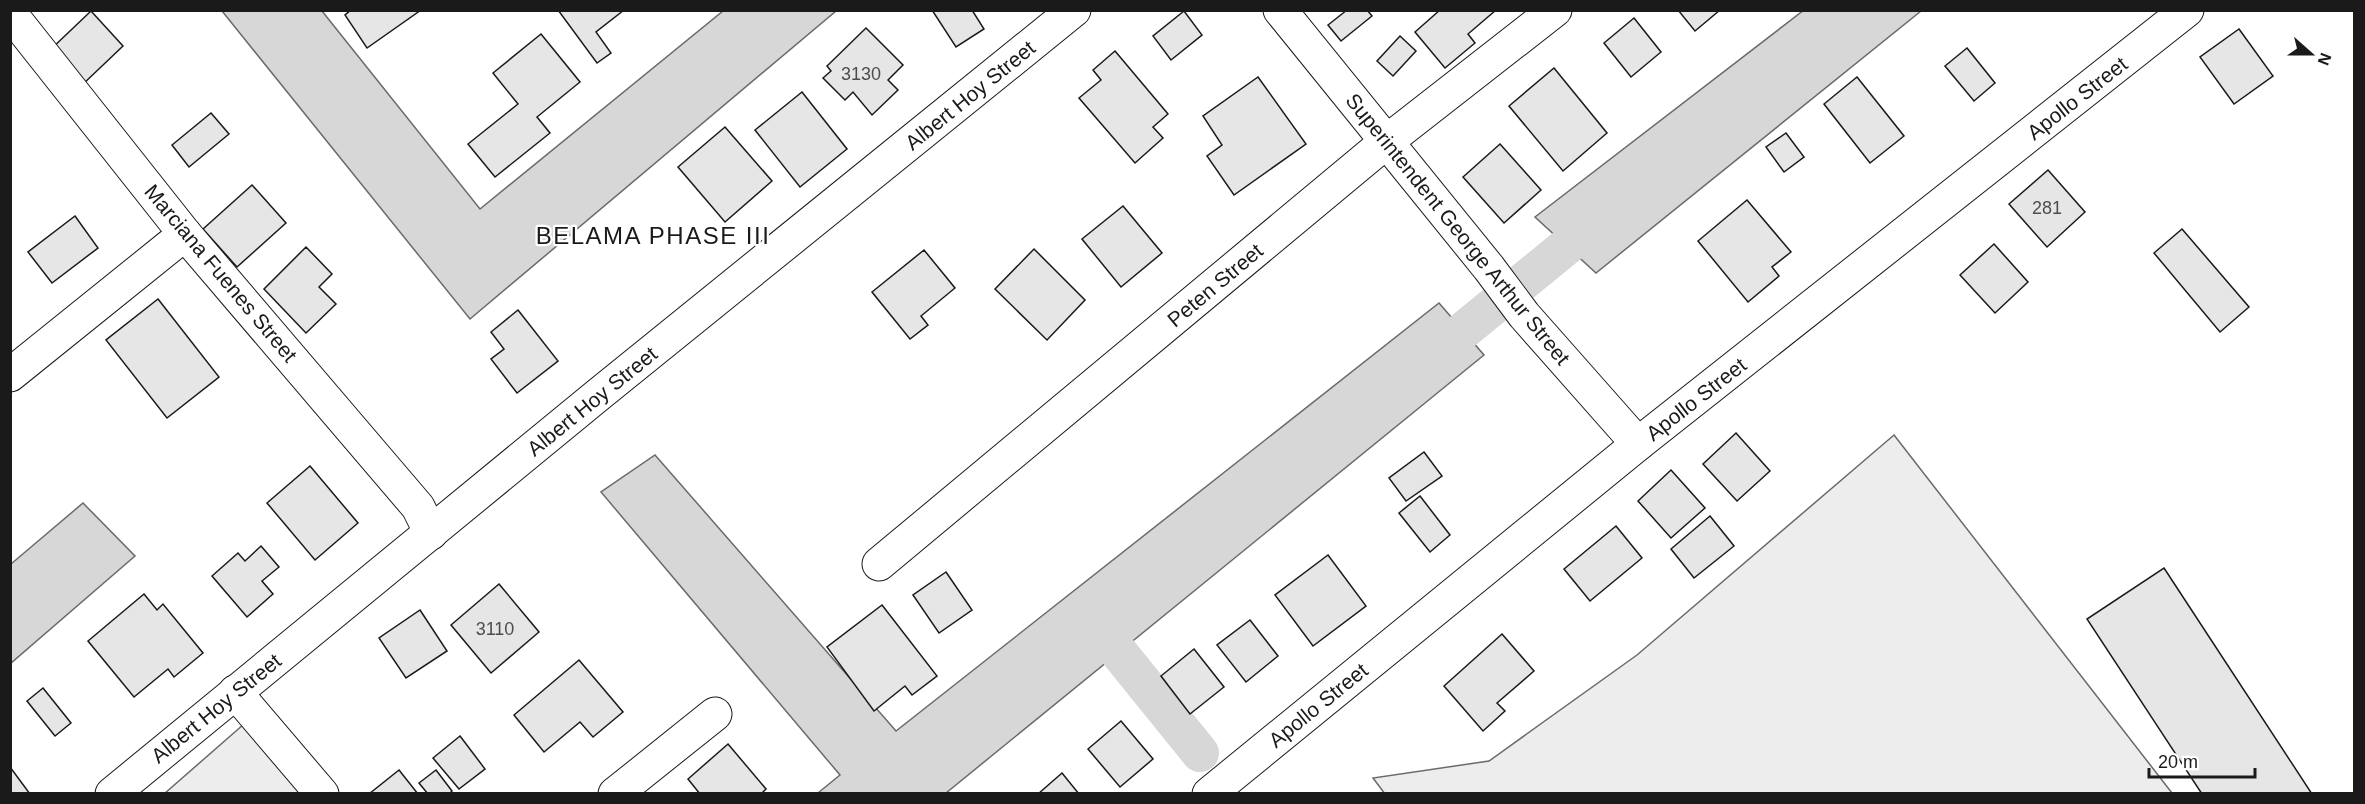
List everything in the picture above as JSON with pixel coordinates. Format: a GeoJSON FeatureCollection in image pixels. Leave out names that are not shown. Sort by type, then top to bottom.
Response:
{"type":"FeatureCollection","features":[{"type":"Feature","properties":{"kind":"street","name":"Albert Hoy Street"},"geometry":{"type":"LineString","coordinates":[[112,794],[1074,10]]}},
{"type":"Feature","properties":{"kind":"street","name":"Superintendent George Arthur Street"},"geometry":{"type":"LineString","coordinates":[[1280,10],[1489,268],[1524,315],[1638,444]]}},
{"type":"Feature","properties":{"kind":"street","name":"Peten Street"},"geometry":{"type":"LineString","coordinates":[[879,564],[1386,142],[1555,10]]}},
{"type":"Feature","properties":{"kind":"street","name":"Apollo Street"},"geometry":{"type":"LineString","coordinates":[[1209,794],[1638,444],[2187,10]]}},
{"type":"Feature","properties":{"kind":"street","name":"Marciana Fuenes Street"},"geometry":{"type":"LineString","coordinates":[[10,13],[185,234],[418,507],[431,533]]}},
{"type":"Feature","properties":{"kind":"street"},"geometry":{"type":"LineString","coordinates":[[10,375],[185,234]]}},
{"type":"Feature","properties":{"kind":"street"},"geometry":{"type":"LineString","coordinates":[[235,692],[322,794]]}},
{"type":"Feature","properties":{"kind":"street"},"geometry":{"type":"LineString","coordinates":[[615,794],[715,714]]}},
{"type":"Feature","properties":{"kind":"shaded area"},"geometry":{"type":"Polygon","coordinates":[[[1804,10],[1921,11],[1596,273],[1535,217],[1804,10]]]}},
{"type":"Feature","properties":{"kind":"shaded area"},"geometry":{"type":"Polygon","coordinates":[[[222,11],[322,11],[480,209],[723,11],[836,11],[470,319],[222,11]]]}},
{"type":"Feature","properties":{"kind":"shaded area"},"geometry":{"type":"Polygon","coordinates":[[[1439,303],[1484,355],[946,793],[818,793],[840,775],[601,492],[655,455],[896,731],[1439,303]]]}},
{"type":"Feature","properties":{"kind":"shaded area"},"geometry":{"type":"Polygon","coordinates":[[[1894,435],[2172,793],[1385,794],[1373,778],[1489,761],[1637,655],[1894,435]]]}},
{"type":"Feature","properties":{"kind":"shaded area"},"geometry":{"type":"Polygon","coordinates":[[[83,503],[135,556],[11,663],[11,564],[83,503]]]}},
{"type":"Feature","properties":{"kind":"shaded area"},"geometry":{"type":"Polygon","coordinates":[[[252,717],[315,794],[164,794],[252,717]]]}},
{"type":"Feature","properties":{"kind":"building"},"geometry":{"type":"Polygon","coordinates":[[[351,10],[421,10],[367,48],[345,15],[351,10]]]}},
{"type":"Feature","properties":{"kind":"building"},"geometry":{"type":"Polygon","coordinates":[[[558,10],[624,10],[596,32],[611,53],[597,63],[558,10]]]}},
{"type":"Feature","properties":{"kind":"building"},"geometry":{"type":"Polygon","coordinates":[[[932,10],[972,10],[984,29],[956,47],[932,10]]]}},
{"type":"Feature","properties":{"kind":"building"},"geometry":{"type":"Polygon","coordinates":[[[1347,10],[1367,10],[1372,16],[1341,41],[1328,25],[1347,10]]]}},
{"type":"Feature","properties":{"kind":"building"},"geometry":{"type":"Polygon","coordinates":[[[1440,10],[1496,10],[1468,34],[1475,43],[1445,68],[1415,32],[1440,10]]]}},
{"type":"Feature","properties":{"kind":"building"},"geometry":{"type":"Polygon","coordinates":[[[1678,10],[1720,10],[1695,31],[1678,10]]]}},
{"type":"Feature","properties":{"kind":"building"},"geometry":{"type":"Polygon","coordinates":[[[91,11],[123,46],[81,86],[49,51],[91,11]]]}},
{"type":"Feature","properties":{"kind":"building"},"geometry":{"type":"Polygon","coordinates":[[[1184,11],[1202,35],[1171,60],[1153,36],[1184,11]]]}},
{"type":"Feature","properties":{"kind":"building"},"geometry":{"type":"Polygon","coordinates":[[[1634,18],[1661,52],[1631,77],[1604,43],[1634,18]]]}},
{"type":"Feature","properties":{"kind":"building"},"geometry":{"type":"Polygon","coordinates":[[[866,28],[903,65],[888,80],[898,90],[872,115],[853,92],[845,100],[823,78],[831,71],[827,66],[866,28]]]}},
{"type":"Feature","properties":{"kind":"building"},"geometry":{"type":"Polygon","coordinates":[[[2239,29],[2273,76],[2234,104],[2200,57],[2239,29]]]}},
{"type":"Feature","properties":{"kind":"building"},"geometry":{"type":"Polygon","coordinates":[[[541,34],[580,82],[537,117],[550,133],[495,177],[468,144],[518,104],[493,73],[541,34]]]}},
{"type":"Feature","properties":{"kind":"building"},"geometry":{"type":"Polygon","coordinates":[[[1400,36],[1416,51],[1393,76],[1377,61],[1400,36]]]}},
{"type":"Feature","properties":{"kind":"building"},"geometry":{"type":"Polygon","coordinates":[[[1967,48],[1995,83],[1974,101],[1945,66],[1967,48]]]}},
{"type":"Feature","properties":{"kind":"building"},"geometry":{"type":"Polygon","coordinates":[[[1115,51],[1168,114],[1153,127],[1163,138],[1135,163],[1079,98],[1101,80],[1093,70],[1115,51]]]}},
{"type":"Feature","properties":{"kind":"building"},"geometry":{"type":"Polygon","coordinates":[[[1554,68],[1607,133],[1563,171],[1509,106],[1554,68]]]}},
{"type":"Feature","properties":{"kind":"building"},"geometry":{"type":"Polygon","coordinates":[[[1258,77],[1306,144],[1234,195],[1207,156],[1222,145],[1203,116],[1258,77]]]}},
{"type":"Feature","properties":{"kind":"building"},"geometry":{"type":"Polygon","coordinates":[[[1857,77],[1904,136],[1870,163],[1824,104],[1857,77]]]}},
{"type":"Feature","properties":{"kind":"building"},"geometry":{"type":"Polygon","coordinates":[[[802,92],[847,149],[800,187],[755,130],[802,92]]]}},
{"type":"Feature","properties":{"kind":"building"},"geometry":{"type":"Polygon","coordinates":[[[211,113],[229,134],[189,167],[172,145],[211,113]]]}},
{"type":"Feature","properties":{"kind":"building"},"geometry":{"type":"Polygon","coordinates":[[[725,127],[772,181],[725,222],[678,167],[725,127]]]}},
{"type":"Feature","properties":{"kind":"building"},"geometry":{"type":"Polygon","coordinates":[[[1786,133],[1804,157],[1784,172],[1766,147],[1786,133]]]}},
{"type":"Feature","properties":{"kind":"building"},"geometry":{"type":"Polygon","coordinates":[[[1500,144],[1541,190],[1504,223],[1463,177],[1500,144]]]}},
{"type":"Feature","properties":{"kind":"building"},"geometry":{"type":"Polygon","coordinates":[[[2048,170],[2085,212],[2047,247],[2009,204],[2048,170]]]}},
{"type":"Feature","properties":{"kind":"building"},"geometry":{"type":"Polygon","coordinates":[[[252,185],[286,223],[237,267],[203,229],[252,185]]]}},
{"type":"Feature","properties":{"kind":"building"},"geometry":{"type":"Polygon","coordinates":[[[1747,200],[1791,252],[1772,267],[1779,276],[1748,302],[1698,241],[1747,200]]]}},
{"type":"Feature","properties":{"kind":"building"},"geometry":{"type":"Polygon","coordinates":[[[1123,206],[1162,253],[1121,287],[1082,239],[1123,206]]]}},
{"type":"Feature","properties":{"kind":"building"},"geometry":{"type":"Polygon","coordinates":[[[75,216],[98,248],[52,283],[28,252],[75,216]]]}},
{"type":"Feature","properties":{"kind":"building"},"geometry":{"type":"Polygon","coordinates":[[[2182,229],[2249,307],[2220,332],[2154,253],[2182,229]]]}},
{"type":"Feature","properties":{"kind":"building"},"geometry":{"type":"Polygon","coordinates":[[[1994,244],[2028,282],[1995,313],[1960,275],[1994,244]]]}},
{"type":"Feature","properties":{"kind":"building"},"geometry":{"type":"Polygon","coordinates":[[[306,247],[332,274],[319,287],[336,304],[306,333],[264,289],[306,247]]]}},
{"type":"Feature","properties":{"kind":"building"},"geometry":{"type":"Polygon","coordinates":[[[1034,249],[1085,300],[1047,340],[995,289],[1034,249]]]}},
{"type":"Feature","properties":{"kind":"building"},"geometry":{"type":"Polygon","coordinates":[[[924,250],[955,288],[921,316],[928,325],[910,339],[872,292],[924,250]]]}},
{"type":"Feature","properties":{"kind":"building"},"geometry":{"type":"Polygon","coordinates":[[[158,299],[219,377],[167,418],[106,340],[158,299]]]}},
{"type":"Feature","properties":{"kind":"building"},"geometry":{"type":"Polygon","coordinates":[[[518,310],[558,361],[517,393],[491,359],[504,349],[491,332],[518,310]]]}},
{"type":"Feature","properties":{"kind":"building"},"geometry":{"type":"Polygon","coordinates":[[[1736,433],[1770,471],[1737,501],[1703,464],[1736,433]]]}},
{"type":"Feature","properties":{"kind":"building"},"geometry":{"type":"Polygon","coordinates":[[[1424,452],[1442,476],[1406,501],[1389,478],[1424,452]]]}},
{"type":"Feature","properties":{"kind":"building"},"geometry":{"type":"Polygon","coordinates":[[[310,466],[358,523],[315,560],[267,503],[310,466]]]}},
{"type":"Feature","properties":{"kind":"building"},"geometry":{"type":"Polygon","coordinates":[[[1671,470],[1705,508],[1671,538],[1638,501],[1671,470]]]}},
{"type":"Feature","properties":{"kind":"building"},"geometry":{"type":"Polygon","coordinates":[[[1420,496],[1450,535],[1430,552],[1399,513],[1420,496]]]}},
{"type":"Feature","properties":{"kind":"building"},"geometry":{"type":"Polygon","coordinates":[[[1710,516],[1734,546],[1694,578],[1671,549],[1710,516]]]}},
{"type":"Feature","properties":{"kind":"building"},"geometry":{"type":"Polygon","coordinates":[[[1616,526],[1642,558],[1590,601],[1564,569],[1616,526]]]}},
{"type":"Feature","properties":{"kind":"building"},"geometry":{"type":"Polygon","coordinates":[[[261,546],[279,567],[262,581],[273,594],[247,617],[212,576],[238,553],[245,561],[261,546]]]}},
{"type":"Feature","properties":{"kind":"building"},"geometry":{"type":"Polygon","coordinates":[[[1328,555],[1366,606],[1313,646],[1275,595],[1328,555]]]}},
{"type":"Feature","properties":{"kind":"building"},"geometry":{"type":"Polygon","coordinates":[[[2164,568],[2312,794],[2202,794],[2087,619],[2164,568]]]}},
{"type":"Feature","properties":{"kind":"building"},"geometry":{"type":"Polygon","coordinates":[[[946,572],[972,610],[939,633],[913,595],[946,572]]]}},
{"type":"Feature","properties":{"kind":"building"},"geometry":{"type":"Polygon","coordinates":[[[499,584],[539,632],[491,673],[451,625],[499,584]]]}},
{"type":"Feature","properties":{"kind":"building"},"geometry":{"type":"Polygon","coordinates":[[[144,594],[157,610],[163,604],[203,653],[174,677],[168,669],[134,697],[88,641],[144,594]]]}},
{"type":"Feature","properties":{"kind":"building"},"geometry":{"type":"Polygon","coordinates":[[[882,605],[937,676],[912,695],[905,686],[874,711],[827,647],[882,605]]]}},
{"type":"Feature","properties":{"kind":"building"},"geometry":{"type":"Polygon","coordinates":[[[420,610],[447,651],[406,678],[379,638],[420,610]]]}},
{"type":"Feature","properties":{"kind":"building"},"geometry":{"type":"Polygon","coordinates":[[[1250,620],[1278,656],[1246,682],[1217,645],[1250,620]]]}},
{"type":"Feature","properties":{"kind":"building"},"geometry":{"type":"Polygon","coordinates":[[[1502,634],[1534,671],[1497,703],[1505,711],[1483,731],[1444,686],[1502,634]]]}},
{"type":"Feature","properties":{"kind":"building"},"geometry":{"type":"Polygon","coordinates":[[[1194,649],[1224,687],[1190,714],[1161,676],[1194,649]]]}},
{"type":"Feature","properties":{"kind":"building"},"geometry":{"type":"Polygon","coordinates":[[[579,660],[623,712],[593,737],[580,722],[544,752],[514,715],[579,660]]]}},
{"type":"Feature","properties":{"kind":"building"},"geometry":{"type":"Polygon","coordinates":[[[43,688],[71,723],[55,736],[27,701],[43,688]]]}},
{"type":"Feature","properties":{"kind":"building"},"geometry":{"type":"Polygon","coordinates":[[[1121,721],[1153,759],[1120,787],[1088,749],[1121,721]]]}},
{"type":"Feature","properties":{"kind":"building"},"geometry":{"type":"Polygon","coordinates":[[[460,736],[485,769],[459,789],[433,758],[460,736]]]}},
{"type":"Feature","properties":{"kind":"building"},"geometry":{"type":"Polygon","coordinates":[[[728,744],[766,789],[761,794],[700,794],[688,779],[728,744]]]}},
{"type":"Feature","properties":{"kind":"building"},"geometry":{"type":"Polygon","coordinates":[[[10,767],[30,794],[10,794],[10,767]]]}},
{"type":"Feature","properties":{"kind":"building"},"geometry":{"type":"Polygon","coordinates":[[[399,770],[418,794],[369,794],[399,770]]]}},
{"type":"Feature","properties":{"kind":"building"},"geometry":{"type":"Polygon","coordinates":[[[436,770],[452,791],[449,794],[428,794],[419,783],[436,770]]]}},
{"type":"Feature","properties":{"kind":"building"},"geometry":{"type":"Polygon","coordinates":[[[1062,773],[1079,794],[1038,794],[1062,773]]]}},
{"type":"Feature","properties":{"kind":"waterway"},"geometry":{"type":"LineString","coordinates":[[1425,362],[1606,214]]}},
{"type":"Feature","properties":{"kind":"waterway"},"geometry":{"type":"LineString","coordinates":[[1099,628],[1200,753]]}},
{"type":"Feature","properties":{"kind":"district","name":"BELAMA PHASE III"},"geometry":{"type":"Point","coordinates":[653,235]}}]}
